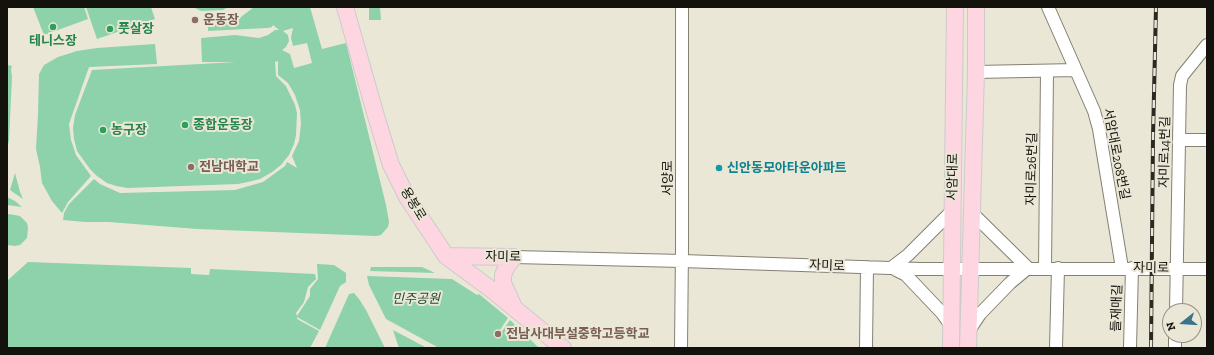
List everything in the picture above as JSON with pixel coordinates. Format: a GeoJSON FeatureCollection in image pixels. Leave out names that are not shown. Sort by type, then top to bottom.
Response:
{"type":"FeatureCollection","features":[{"type":"Feature","properties":{"kind":"main road","name":"용봉로"},"geometry":{"type":"LineString","coordinates":[[345,7],[391,165],[407,196],[446,256],[492,290],[563,348]]}},
{"type":"Feature","properties":{"kind":"main road","name":"서암대로"},"geometry":{"type":"LineString","coordinates":[[951,348],[955,7]]}},
{"type":"Feature","properties":{"kind":"main road","name":"서암대로"},"geometry":{"type":"LineString","coordinates":[[968,348],[976,72],[976,7]]}},
{"type":"Feature","properties":{"kind":"main road","name":"자미로"},"geometry":{"type":"LineString","coordinates":[[446,256],[514,257]]}},
{"type":"Feature","properties":{"kind":"main road"},"geometry":{"type":"LineString","coordinates":[[514,257],[507,266],[503,275],[503,283],[514,309]]}},
{"type":"Feature","properties":{"kind":"street","name":"서양로"},"geometry":{"type":"LineString","coordinates":[[681,348],[682,7]]}},
{"type":"Feature","properties":{"kind":"street","name":"서암대로208번길"},"geometry":{"type":"LineString","coordinates":[[1048,7],[1094,111],[1127,268]]}},
{"type":"Feature","properties":{"kind":"street","name":"자미로14번길"},"geometry":{"type":"LineString","coordinates":[[1176,303],[1180,85],[1182,76],[1207,45]]}},
{"type":"Feature","properties":{"kind":"street"},"geometry":{"type":"LineString","coordinates":[[976,72],[1076,70]]}},
{"type":"Feature","properties":{"kind":"street","name":"자미로26번길"},"geometry":{"type":"LineString","coordinates":[[1045,268],[1047,71]]}},
{"type":"Feature","properties":{"kind":"street"},"geometry":{"type":"LineString","coordinates":[[1180,140],[1207,140]]}},
{"type":"Feature","properties":{"kind":"street"},"geometry":{"type":"LineString","coordinates":[[952,327],[942,313],[906,275],[891,268],[908,255],[953,210]]}},
{"type":"Feature","properties":{"kind":"street"},"geometry":{"type":"LineString","coordinates":[[968,332],[980,314],[1010,283],[1028,268],[971,212]]}},
{"type":"Feature","properties":{"kind":"street","name":"자미로"},"geometry":{"type":"LineString","coordinates":[[514,257],[891,268],[1207,269]]}},
{"type":"Feature","properties":{"kind":"street"},"geometry":{"type":"LineString","coordinates":[[866,348],[867,267]]}},
{"type":"Feature","properties":{"kind":"street"},"geometry":{"type":"LineString","coordinates":[[1056,348],[1058,268]]}},
{"type":"Feature","properties":{"kind":"street","name":"들재매길"},"geometry":{"type":"LineString","coordinates":[[1127,268],[1130,348]]}},
{"type":"Feature","properties":{"kind":"green space","name":"테니스장"},"geometry":{"type":"Polygon","coordinates":[[[33,7],[84,7],[88,19],[44,35],[33,7]]]}},
{"type":"Feature","properties":{"kind":"green space","name":"풋살장"},"geometry":{"type":"Polygon","coordinates":[[[86,7],[151,7],[155,19],[97,39],[86,7]]]}},
{"type":"Feature","properties":{"kind":"green space"},"geometry":{"type":"Polygon","coordinates":[[[193,7],[228,7],[223,10],[201,11],[193,7]]]}},
{"type":"Feature","properties":{"kind":"green space"},"geometry":{"type":"Polygon","coordinates":[[[254,7],[310,7],[322,49],[346,43],[386,205],[389,222],[388,227],[381,235],[197,229],[63,220],[64,213],[69,204],[94,179],[100,184],[120,193],[235,190],[263,182],[285,166],[287,162],[297,168],[292,156],[299,141],[301,124],[300,110],[295,95],[288,83],[278,75],[278,61],[275,62],[276,76],[286,86],[297,113],[296,135],[289,155],[281,165],[260,179],[238,184],[127,188],[107,183],[97,176],[77,151],[73,128],[75,115],[92,70],[236,62],[202,62],[201,38],[235,35],[259,38],[268,35],[275,30],[279,30],[273,25],[272,27],[267,28],[208,31],[208,25],[215,22],[241,17],[254,7]],[[293,28],[283,31],[288,35],[289,41],[286,47],[282,50],[290,54],[294,68],[312,63],[307,43],[293,46],[291,38],[293,28]]]}},
{"type":"Feature","properties":{"kind":"green space"},"geometry":{"type":"Polygon","coordinates":[[[368,7],[380,7],[381,20],[369,20],[368,7]]]}},
{"type":"Feature","properties":{"kind":"green space"},"geometry":{"type":"Polygon","coordinates":[[[155,44],[157,64],[89,67],[69,124],[71,140],[76,155],[91,176],[68,202],[62,213],[52,201],[42,183],[36,149],[39,74],[44,65],[58,57],[77,51],[97,48],[155,44]]]}},
{"type":"Feature","properties":{"kind":"green space"},"geometry":{"type":"Polygon","coordinates":[[[7,66],[12,66],[12,77],[9,140],[7,150],[7,66]]]}},
{"type":"Feature","properties":{"kind":"green space"},"geometry":{"type":"Polygon","coordinates":[[[15,173],[20,192],[23,199],[10,190],[15,173]]]}},
{"type":"Feature","properties":{"kind":"green space"},"geometry":{"type":"Polygon","coordinates":[[[7,197],[15,201],[22,207],[7,205],[7,197]]]}},
{"type":"Feature","properties":{"kind":"green space"},"geometry":{"type":"Polygon","coordinates":[[[7,215],[20,216],[27,223],[27,238],[20,245],[7,245],[7,215]]]}},
{"type":"Feature","properties":{"kind":"green space"},"geometry":{"type":"Polygon","coordinates":[[[28,262],[191,268],[191,274],[209,275],[210,269],[315,274],[316,279],[308,287],[304,302],[296,313],[297,316],[310,296],[310,289],[318,279],[317,264],[334,265],[346,273],[346,282],[340,286],[320,330],[297,317],[297,319],[319,331],[310,348],[7,348],[7,281],[28,262]]]}},
{"type":"Feature","properties":{"kind":"green space"},"geometry":{"type":"Polygon","coordinates":[[[371,267],[422,267],[435,273],[370,271],[371,267]]]}},
{"type":"Feature","properties":{"kind":"green space","name":"민주공원"},"geometry":{"type":"Polygon","coordinates":[[[367,276],[452,279],[477,295],[479,294],[508,318],[496,336],[498,337],[510,320],[539,348],[439,348],[386,319],[369,285],[367,276]]]}},
{"type":"Feature","properties":{"kind":"green space"},"geometry":{"type":"Polygon","coordinates":[[[354,293],[366,310],[385,348],[325,348],[349,294],[354,293]]]}},
{"type":"Feature","properties":{"kind":"green space"},"geometry":{"type":"Polygon","coordinates":[[[393,330],[427,348],[399,348],[393,330]]]}},
{"type":"Feature","properties":{"kind":"railway"},"geometry":{"type":"LineString","coordinates":[[1151,348],[1156,7]]}},
{"type":"Feature","properties":{"kind":"place","name":"운동장"},"geometry":{"type":"Point","coordinates":[195,20]}},
{"type":"Feature","properties":{"kind":"place","name":"테니스장"},"geometry":{"type":"Point","coordinates":[53,27]}},
{"type":"Feature","properties":{"kind":"place","name":"풋살장"},"geometry":{"type":"Point","coordinates":[110,29]}},
{"type":"Feature","properties":{"kind":"place","name":"종합운동장"},"geometry":{"type":"Point","coordinates":[185,125]}},
{"type":"Feature","properties":{"kind":"place","name":"농구장"},"geometry":{"type":"Point","coordinates":[103,130]}},
{"type":"Feature","properties":{"kind":"place","name":"전남대학교"},"geometry":{"type":"Point","coordinates":[191,167]}},
{"type":"Feature","properties":{"kind":"place","name":"신안동모아타운아파트"},"geometry":{"type":"Point","coordinates":[719,168]}},
{"type":"Feature","properties":{"kind":"place","name":"전남사대부설중학고등학교"},"geometry":{"type":"Point","coordinates":[498,334]}}]}
